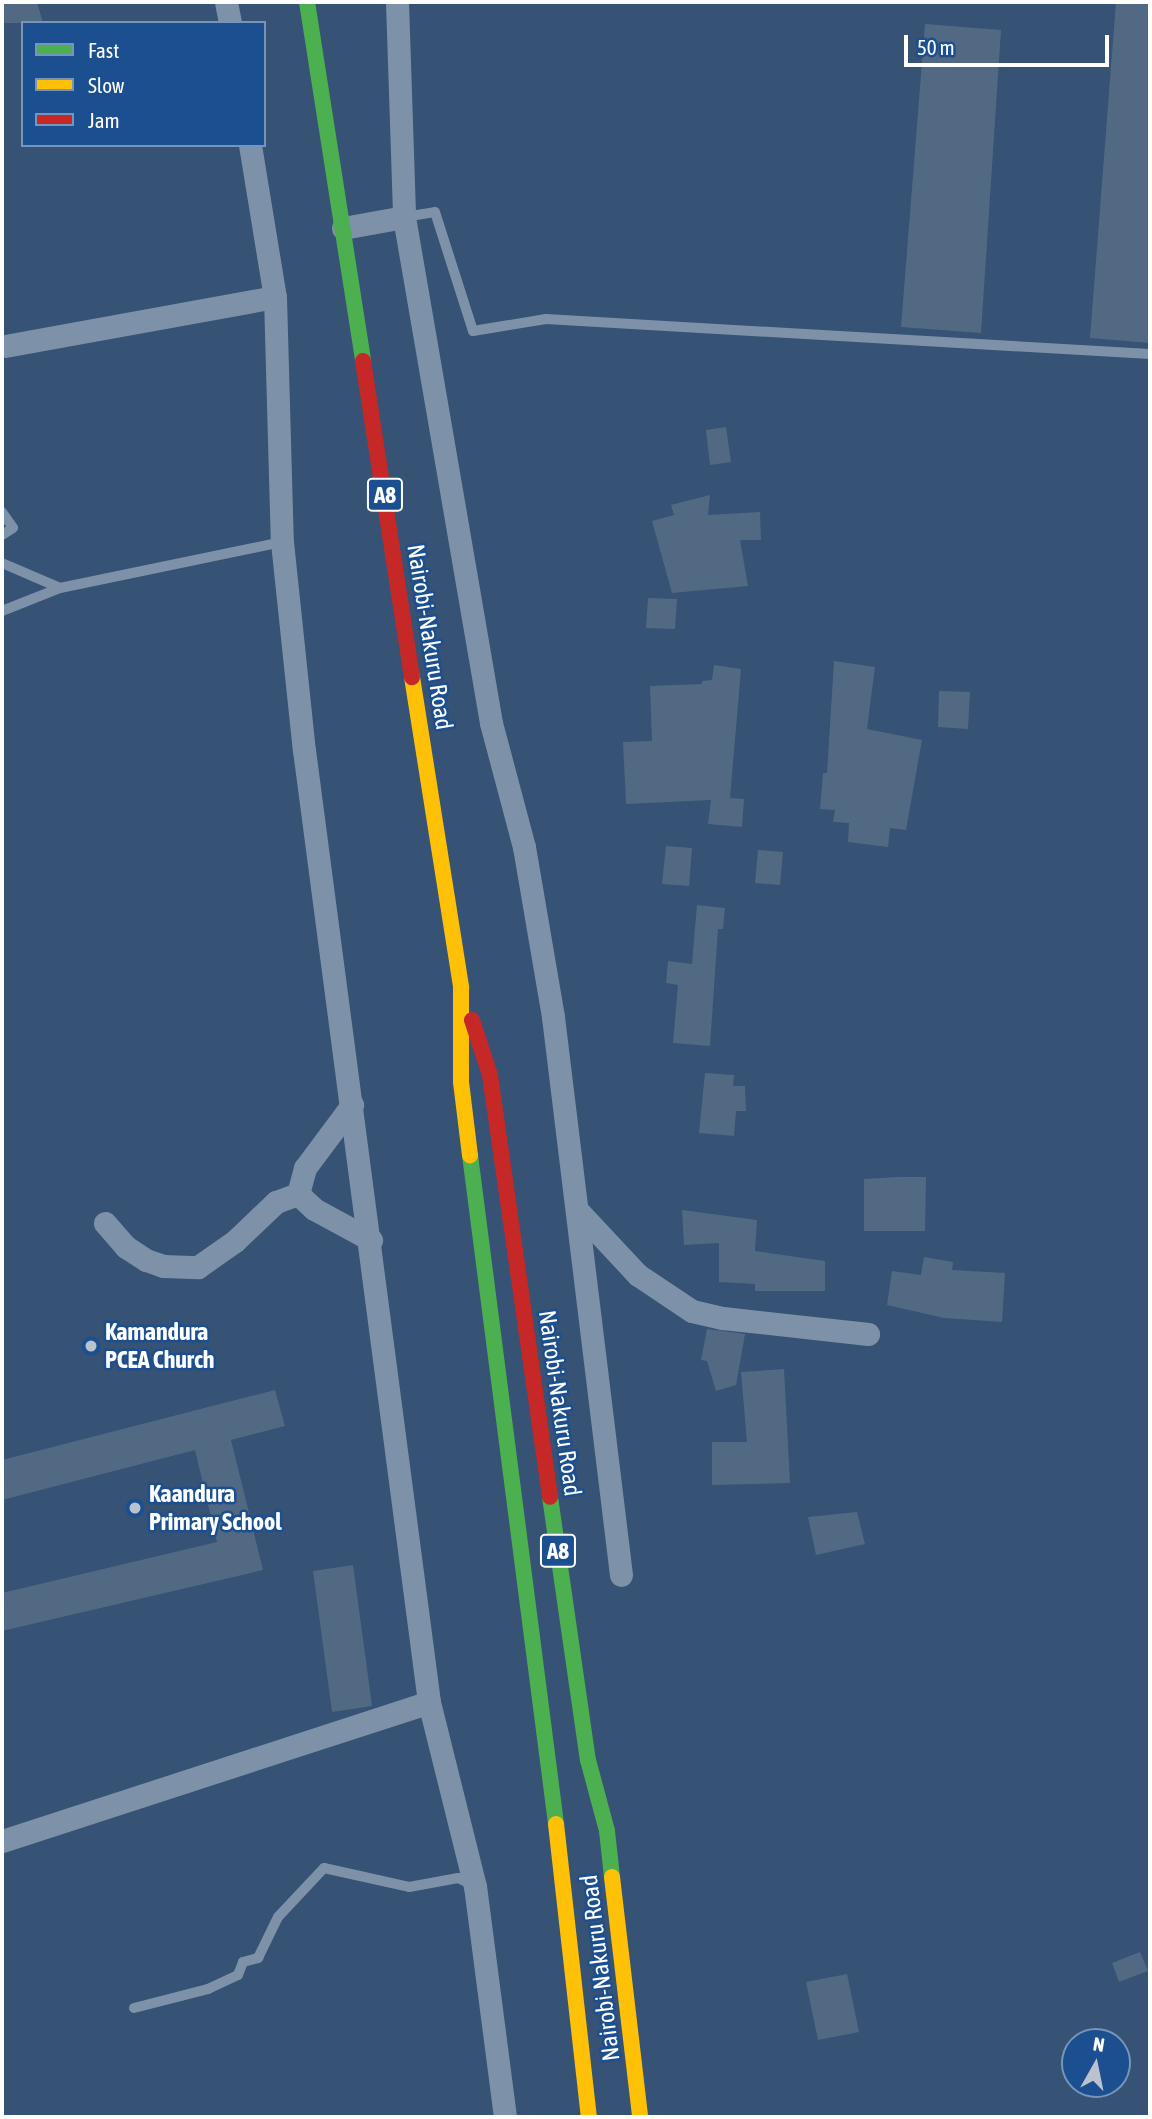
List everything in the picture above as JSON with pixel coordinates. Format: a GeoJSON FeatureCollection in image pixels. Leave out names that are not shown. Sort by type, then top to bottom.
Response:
{"type":"FeatureCollection","features":[{"type":"Feature","properties":{"kind":"highway","name":"Nairobi-Nakuru Road"},"geometry":{"type":"LineString","coordinates":[[307,2],[461,988],[461,1082],[551,1776],[589,2117]]}},
{"type":"Feature","properties":{"kind":"highway","name":"Nairobi-Nakuru Road"},"geometry":{"type":"LineString","coordinates":[[461,988],[490,1075],[588,1760],[607,1831],[640,2117]]}},
{"type":"Feature","properties":{"kind":"street"},"geometry":{"type":"LineString","coordinates":[[226,2],[230,21]]}},
{"type":"Feature","properties":{"kind":"street"},"geometry":{"type":"LineString","coordinates":[[397,2],[404,217],[491,723],[527,859],[554,1017],[621,1575]]}},
{"type":"Feature","properties":{"kind":"street"},"geometry":{"type":"LineString","coordinates":[[250,147],[275,298],[282,542],[304,750],[371,1240],[429,1702],[475,1886],[505,2117]]}},
{"type":"Feature","properties":{"kind":"street"},"geometry":{"type":"LineString","coordinates":[[343,228],[404,217]]}},
{"type":"Feature","properties":{"kind":"street"},"geometry":{"type":"LineString","coordinates":[[5,346],[275,298]]}},
{"type":"Feature","properties":{"kind":"street"},"geometry":{"type":"LineString","coordinates":[[298,1194],[305,1168],[352,1105]]}},
{"type":"Feature","properties":{"kind":"street"},"geometry":{"type":"LineString","coordinates":[[105,1223],[126,1247],[146,1260],[163,1266],[198,1266],[235,1241],[276,1202],[298,1194]]}},
{"type":"Feature","properties":{"kind":"street"},"geometry":{"type":"LineString","coordinates":[[298,1194],[314,1209],[371,1240]]}},
{"type":"Feature","properties":{"kind":"street"},"geometry":{"type":"LineString","coordinates":[[579,1212],[638,1275],[692,1311],[723,1318],[868,1334]]}},
{"type":"Feature","properties":{"kind":"street"},"geometry":{"type":"LineString","coordinates":[[2,1841],[429,1702]]}},
{"type":"Feature","properties":{"kind":"lane"},"geometry":{"type":"LineString","coordinates":[[404,217],[435,212],[472,331],[546,319],[1150,354]]}},
{"type":"Feature","properties":{"kind":"lane"},"geometry":{"type":"LineString","coordinates":[[2,512],[13,528],[2,535]]}},
{"type":"Feature","properties":{"kind":"lane"},"geometry":{"type":"LineString","coordinates":[[2,611],[60,588],[282,542]]}},
{"type":"Feature","properties":{"kind":"lane"},"geometry":{"type":"LineString","coordinates":[[2,563],[60,588]]}},
{"type":"Feature","properties":{"kind":"lane"},"geometry":{"type":"LineString","coordinates":[[134,2008],[208,1989],[238,1975],[243,1962],[258,1958],[278,1917],[324,1868],[409,1887],[458,1878],[475,1886]]}},
{"type":"Feature","properties":{"kind":"building"},"geometry":{"type":"Polygon","coordinates":[[[2,2],[37,2],[42,21],[2,23],[2,2]]]}},
{"type":"Feature","properties":{"kind":"building"},"geometry":{"type":"Polygon","coordinates":[[[1116,2],[1150,2],[1150,343],[1090,338],[1116,2]]]}},
{"type":"Feature","properties":{"kind":"building"},"geometry":{"type":"Polygon","coordinates":[[[925,24],[1001,30],[981,333],[901,327],[925,24]]]}},
{"type":"Feature","properties":{"kind":"building"},"geometry":{"type":"Polygon","coordinates":[[[726,427],[731,462],[710,465],[706,430],[726,427]]]}},
{"type":"Feature","properties":{"kind":"building"},"geometry":{"type":"Polygon","coordinates":[[[710,495],[708,515],[760,512],[761,540],[740,540],[748,586],[672,593],[652,521],[674,515],[671,505],[710,495]]]}},
{"type":"Feature","properties":{"kind":"building"},"geometry":{"type":"Polygon","coordinates":[[[648,598],[677,599],[675,629],[646,628],[648,598]]]}},
{"type":"Feature","properties":{"kind":"building"},"geometry":{"type":"Polygon","coordinates":[[[834,661],[875,667],[867,729],[922,740],[906,830],[890,828],[888,847],[848,842],[849,823],[833,822],[835,810],[820,809],[823,773],[827,773],[834,661]]]}},
{"type":"Feature","properties":{"kind":"building"},"geometry":{"type":"Polygon","coordinates":[[[714,665],[741,669],[730,798],[744,799],[742,827],[708,824],[711,800],[626,804],[623,742],[652,741],[650,686],[702,684],[702,681],[712,680],[714,665]]]}},
{"type":"Feature","properties":{"kind":"building"},"geometry":{"type":"Polygon","coordinates":[[[939,691],[970,692],[968,729],[938,727],[939,691]]]}},
{"type":"Feature","properties":{"kind":"building"},"geometry":{"type":"Polygon","coordinates":[[[666,846],[692,848],[689,886],[662,884],[666,846]]]}},
{"type":"Feature","properties":{"kind":"building"},"geometry":{"type":"Polygon","coordinates":[[[758,850],[783,852],[780,885],[755,883],[758,850]]]}},
{"type":"Feature","properties":{"kind":"building"},"geometry":{"type":"Polygon","coordinates":[[[697,905],[725,908],[723,929],[718,929],[710,1046],[673,1043],[678,985],[666,983],[668,961],[692,964],[697,905]]]}},
{"type":"Feature","properties":{"kind":"building"},"geometry":{"type":"Polygon","coordinates":[[[705,1073],[734,1075],[733,1086],[745,1086],[746,1111],[736,1111],[734,1136],[699,1133],[705,1073]]]}},
{"type":"Feature","properties":{"kind":"building"},"geometry":{"type":"Polygon","coordinates":[[[926,1177],[925,1231],[864,1231],[864,1179],[926,1177]]]}},
{"type":"Feature","properties":{"kind":"building"},"geometry":{"type":"Polygon","coordinates":[[[682,1210],[757,1220],[755,1251],[825,1261],[825,1291],[755,1291],[755,1284],[719,1282],[719,1243],[684,1245],[682,1210]]]}},
{"type":"Feature","properties":{"kind":"building"},"geometry":{"type":"Polygon","coordinates":[[[924,1257],[953,1262],[952,1270],[1005,1273],[1002,1322],[944,1318],[887,1305],[892,1271],[921,1275],[924,1257]]]}},
{"type":"Feature","properties":{"kind":"building"},"geometry":{"type":"Polygon","coordinates":[[[707,1329],[745,1334],[736,1385],[716,1391],[707,1361],[701,1360],[707,1329]]]}},
{"type":"Feature","properties":{"kind":"building"},"geometry":{"type":"Polygon","coordinates":[[[784,1369],[790,1483],[712,1485],[712,1442],[747,1442],[741,1372],[784,1369]]]}},
{"type":"Feature","properties":{"kind":"building"},"geometry":{"type":"Polygon","coordinates":[[[275,1390],[285,1426],[231,1440],[263,1570],[2,1631],[2,1593],[217,1542],[195,1450],[2,1500],[2,1460],[275,1390]]]}},
{"type":"Feature","properties":{"kind":"building"},"geometry":{"type":"Polygon","coordinates":[[[857,1512],[865,1544],[816,1555],[808,1517],[857,1512]]]}},
{"type":"Feature","properties":{"kind":"building"},"geometry":{"type":"Polygon","coordinates":[[[353,1565],[372,1706],[332,1712],[313,1571],[353,1565]]]}},
{"type":"Feature","properties":{"kind":"building"},"geometry":{"type":"Polygon","coordinates":[[[1140,1952],[1148,1971],[1119,1982],[1112,1963],[1140,1952]]]}},
{"type":"Feature","properties":{"kind":"building"},"geometry":{"type":"Polygon","coordinates":[[[847,1974],[859,2032],[818,2040],[806,1982],[847,1974]]]}},
{"type":"Feature","properties":{"kind":"traffic: fast"},"geometry":{"type":"LineString","coordinates":[[307,2],[363,361]]}},
{"type":"Feature","properties":{"kind":"traffic: fast"},"geometry":{"type":"LineString","coordinates":[[470,1155],[556,1824]]}},
{"type":"Feature","properties":{"kind":"traffic: fast"},"geometry":{"type":"LineString","coordinates":[[550,1497],[588,1760],[607,1831],[612,1877]]}},
{"type":"Feature","properties":{"kind":"traffic: slow"},"geometry":{"type":"LineString","coordinates":[[412,677],[461,988],[461,1082],[470,1155]]}},
{"type":"Feature","properties":{"kind":"traffic: slow"},"geometry":{"type":"LineString","coordinates":[[556,1824],[589,2117]]}},
{"type":"Feature","properties":{"kind":"traffic: slow"},"geometry":{"type":"LineString","coordinates":[[612,1877],[640,2117]]}},
{"type":"Feature","properties":{"kind":"traffic: jam"},"geometry":{"type":"LineString","coordinates":[[363,361],[412,677]]}},
{"type":"Feature","properties":{"kind":"traffic: jam"},"geometry":{"type":"LineString","coordinates":[[472,1020],[490,1075],[550,1497]]}},
{"type":"Feature","properties":{"kind":"place","name":"Kamandura PCEA Church"},"geometry":{"type":"Point","coordinates":[91,1346]}},
{"type":"Feature","properties":{"kind":"place","name":"Kaandura Primary School"},"geometry":{"type":"Point","coordinates":[135,1508]}}]}
